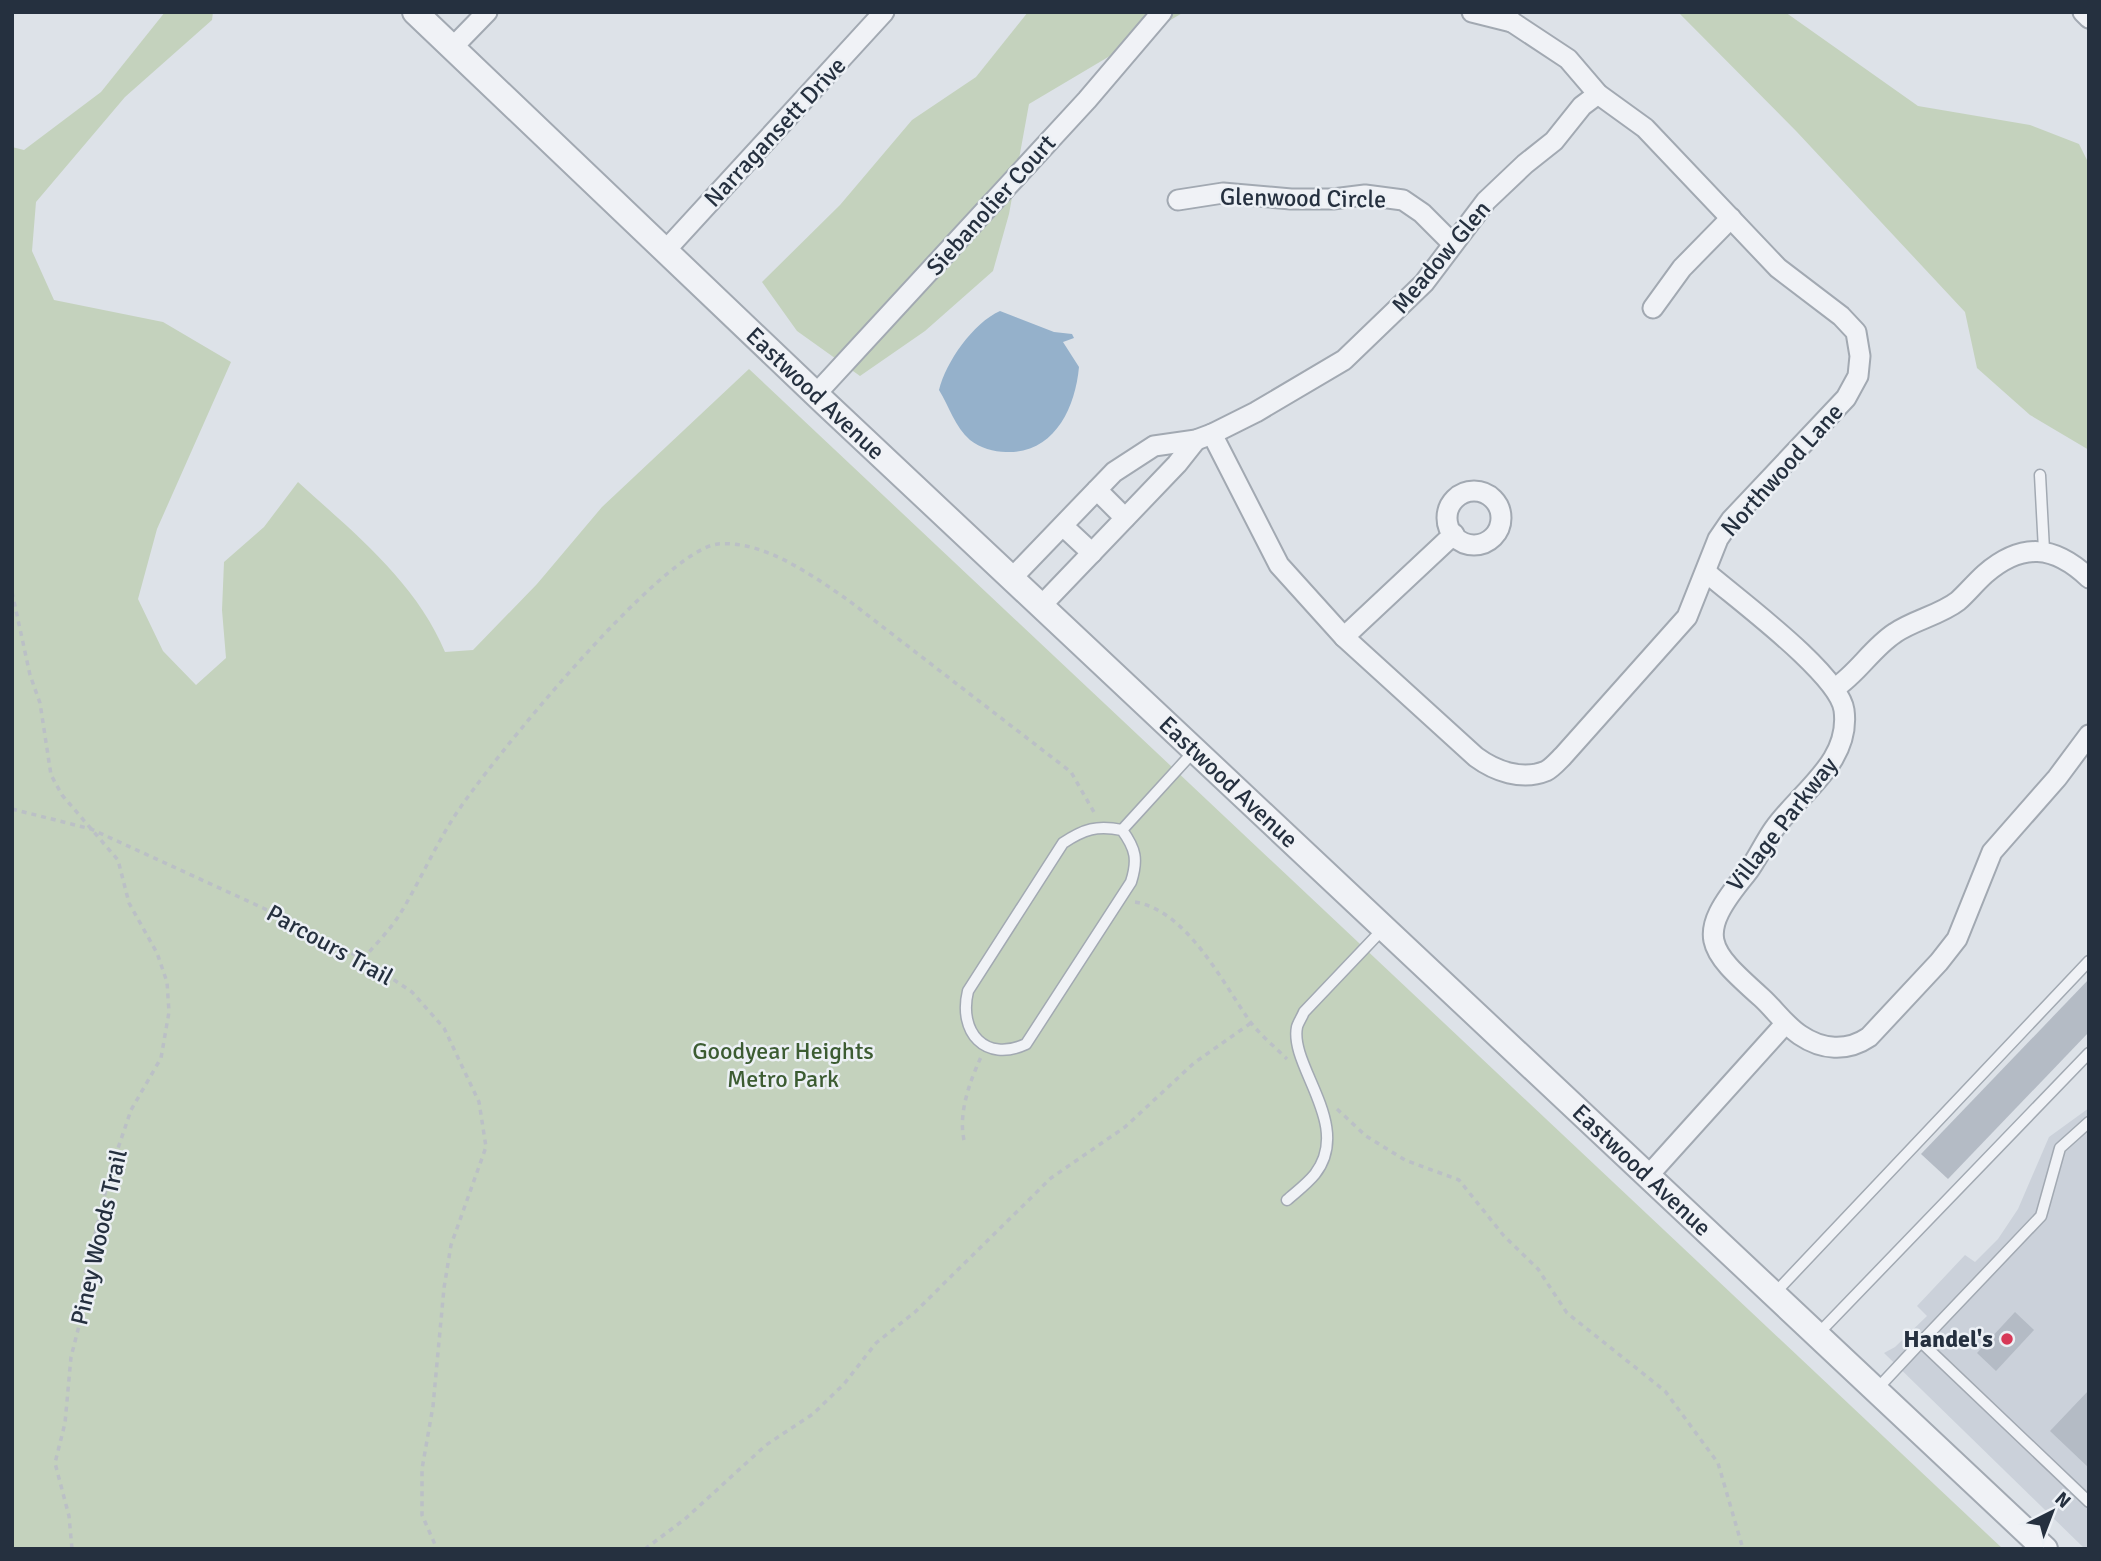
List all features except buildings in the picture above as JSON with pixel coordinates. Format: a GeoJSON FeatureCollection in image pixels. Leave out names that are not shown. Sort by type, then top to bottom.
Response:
{"type":"FeatureCollection","features":[{"type":"Feature","properties":{"kind":"street","name":"Eastwood Avenue"},"geometry":{"type":"LineString","coordinates":[[415,12],[664,251],[2045,1549]]}},
{"type":"Feature","properties":{"kind":"street"},"geometry":{"type":"LineString","coordinates":[[452,48],[487,12]]}},
{"type":"Feature","properties":{"kind":"street","name":"Narragansett Drive"},"geometry":{"type":"LineString","coordinates":[[664,251],[884,12]]}},
{"type":"Feature","properties":{"kind":"street","name":"Siebanolier Court"},"geometry":{"type":"LineString","coordinates":[[816,394],[1087,100],[1162,12]]}},
{"type":"Feature","properties":{"kind":"street","name":"Northwood Lane"},"geometry":{"type":"LineString","coordinates":[[1204,437],[1279,565],[1344,637],[1489,767],[1517,775],[1546,771],[1563,756],[1687,617],[1707,573],[1718,539],[1731,520],[1846,398],[1858,376],[1860,356],[1856,332],[1841,316],[1778,268],[1645,128],[1598,94],[1568,59],[1508,17],[1472,12]]}},
{"type":"Feature","properties":{"kind":"street"},"geometry":{"type":"LineString","coordinates":[[2083,12],[2089,18]]}},
{"type":"Feature","properties":{"kind":"street","name":"Meadow Glen"},"geometry":{"type":"LineString","coordinates":[[1012,578],[1114,472],[1154,446],[1204,437],[1256,412],[1344,360],[1424,283],[1486,201],[1554,141],[1582,106],[1598,94]]}},
{"type":"Feature","properties":{"kind":"street","name":"Glenwood Circle"},"geometry":{"type":"LineString","coordinates":[[1178,200],[1223,193],[1291,199],[1333,199],[1364,195],[1403,201],[1422,212],[1453,244]]}},
{"type":"Feature","properties":{"kind":"street"},"geometry":{"type":"LineString","coordinates":[[1653,309],[1682,268],[1731,218]]}},
{"type":"Feature","properties":{"kind":"street","name":"Meadow Glen"},"geometry":{"type":"LineString","coordinates":[[1041,606],[1204,437]]}},
{"type":"Feature","properties":{"kind":"street"},"geometry":{"type":"LineString","coordinates":[[1097,491],[1125,519]]}},
{"type":"Feature","properties":{"kind":"street"},"geometry":{"type":"LineString","coordinates":[[1063,526],[1092,553]]}},
{"type":"Feature","properties":{"kind":"street"},"geometry":{"type":"LineString","coordinates":[[1344,637],[1454,534]]}},
{"type":"Feature","properties":{"kind":"street"},"geometry":{"type":"LineString","coordinates":[[1707,573],[1794,648],[1835,688],[1851,678],[1892,635],[1958,601],[2001,561],[2020,553],[2044,550],[2070,561],[2089,578]]}},
{"type":"Feature","properties":{"kind":"street","name":"Village Parkway"},"geometry":{"type":"LineString","coordinates":[[1835,688],[1844,711],[1838,752],[1833,763],[1788,810],[1748,871],[1725,898],[1714,928],[1720,958],[1785,1024],[1808,1040],[1827,1047],[1849,1047],[1869,1037],[1939,962],[1957,939],[1992,852],[2080,763],[2089,735]]}},
{"type":"Feature","properties":{"kind":"street"},"geometry":{"type":"LineString","coordinates":[[1647,1177],[1785,1024]]}},
{"type":"Feature","properties":{"kind":"lane"},"geometry":{"type":"LineString","coordinates":[[2040,475],[2044,550]]}},
{"type":"Feature","properties":{"kind":"lane"},"geometry":{"type":"LineString","coordinates":[[1122,830],[1195,750]]}},
{"type":"Feature","properties":{"kind":"lane"},"geometry":{"type":"LineString","coordinates":[[1101,826],[1122,830],[1135,848],[1136,865],[1119,900],[1026,1044],[1010,1051],[986,1045],[968,1027],[964,1009],[968,991],[1063,843],[1082,830],[1101,826]]}},
{"type":"Feature","properties":{"kind":"lane"},"geometry":{"type":"LineString","coordinates":[[1287,1200],[1316,1173],[1323,1157],[1326,1133],[1324,1111],[1298,1042],[1297,1027],[1304,1013],[1383,928]]}},
{"type":"Feature","properties":{"kind":"lane"},"geometry":{"type":"LineString","coordinates":[[1773,1294],[2089,961]]}},
{"type":"Feature","properties":{"kind":"lane"},"geometry":{"type":"LineString","coordinates":[[1817,1336],[2089,1054]]}},
{"type":"Feature","properties":{"kind":"lane"},"geometry":{"type":"LineString","coordinates":[[1875,1390],[2041,1216],[2060,1149],[2089,1122]]}},
{"type":"Feature","properties":{"kind":"lane"},"geometry":{"type":"LineString","coordinates":[[1921,1342],[2089,1502]]}},
{"type":"Feature","properties":{"kind":"path"},"geometry":{"type":"LineString","coordinates":[[363,959],[398,916],[455,815],[551,694],[600,638],[646,593],[678,566],[717,544],[756,549],[812,575],[848,600],[1071,772],[1101,826]]}},
{"type":"Feature","properties":{"kind":"path","name":"Piney Woods Trail"},"geometry":{"type":"LineString","coordinates":[[12,592],[30,675],[40,703],[51,775],[62,795],[118,860],[129,903],[157,953],[167,982],[169,1012],[161,1058],[131,1110],[112,1166],[85,1274],[82,1314],[71,1357],[65,1423],[55,1463],[69,1516],[72,1549]]}},
{"type":"Feature","properties":{"kind":"path","name":"Parcours Trail"},"geometry":{"type":"LineString","coordinates":[[12,809],[90,829],[263,908],[363,959],[412,992],[444,1028],[479,1102],[486,1147],[451,1245],[444,1288],[433,1406],[422,1469],[422,1515],[437,1549]]}},
{"type":"Feature","properties":{"kind":"path"},"geometry":{"type":"LineString","coordinates":[[1119,900],[1155,906],[1172,918],[1212,964],[1251,1023],[1287,1060]]}},
{"type":"Feature","properties":{"kind":"path"},"geometry":{"type":"LineString","coordinates":[[645,1549],[685,1519],[766,1445],[813,1414],[844,1384],[876,1343],[915,1312],[1051,1178],[1125,1127],[1194,1063],[1251,1023]]}},
{"type":"Feature","properties":{"kind":"path"},"geometry":{"type":"LineString","coordinates":[[964,1140],[961,1129],[967,1093],[986,1045]]}},
{"type":"Feature","properties":{"kind":"path"},"geometry":{"type":"LineString","coordinates":[[1315,1087],[1366,1136],[1405,1160],[1459,1180],[1504,1236],[1538,1269],[1567,1313],[1665,1391],[1718,1463],[1743,1549]]}},
{"type":"Feature","properties":{"kind":"shaded area"},"geometry":{"type":"Polygon","coordinates":[[[2089,1108],[2089,1549],[2085,1549],[1884,1353],[1895,1347],[1927,1316],[1917,1306],[1965,1255],[1975,1262],[1998,1239],[2018,1209],[2049,1137],[2089,1108]]]}},
{"type":"Feature","properties":{"kind":"green space","name":"Goodyear Heights Metro Park"},"geometry":{"type":"Polygon","coordinates":[[[165,12],[213,12],[212,20],[125,97],[36,202],[32,251],[54,300],[163,322],[231,362],[157,529],[138,599],[163,651],[196,685],[226,658],[222,610],[224,562],[264,527],[298,482],[361,539],[400,581],[418,603],[445,652],[473,650],[537,584],[602,507],[749,369],[2003,1549],[12,1549],[12,147],[24,150],[101,92],[165,12]]]}},
{"type":"Feature","properties":{"kind":"green space"},"geometry":{"type":"Polygon","coordinates":[[[1028,12],[1184,12],[1029,104],[1009,214],[993,271],[925,331],[860,376],[797,331],[762,282],[840,205],[912,120],[976,77],[1028,12]]]}},
{"type":"Feature","properties":{"kind":"green space"},"geometry":{"type":"Polygon","coordinates":[[[1678,12],[1785,12],[1918,106],[2030,125],[2079,144],[2089,164],[2089,450],[2030,415],[1977,368],[1965,312],[1797,132],[1678,12]]]}},
{"type":"Feature","properties":{"kind":"water"},"geometry":{"type":"Polygon","coordinates":[[[1000,311],[1054,332],[1072,334],[1074,338],[1063,342],[1079,367],[1073,399],[1059,426],[1037,446],[1022,451],[992,450],[970,440],[956,423],[939,390],[954,356],[962,345],[980,324],[1000,311]]]}},
{"type":"Feature","properties":{"kind":"place","name":"Handel's"},"geometry":{"type":"Point","coordinates":[2007,1339]}}]}
